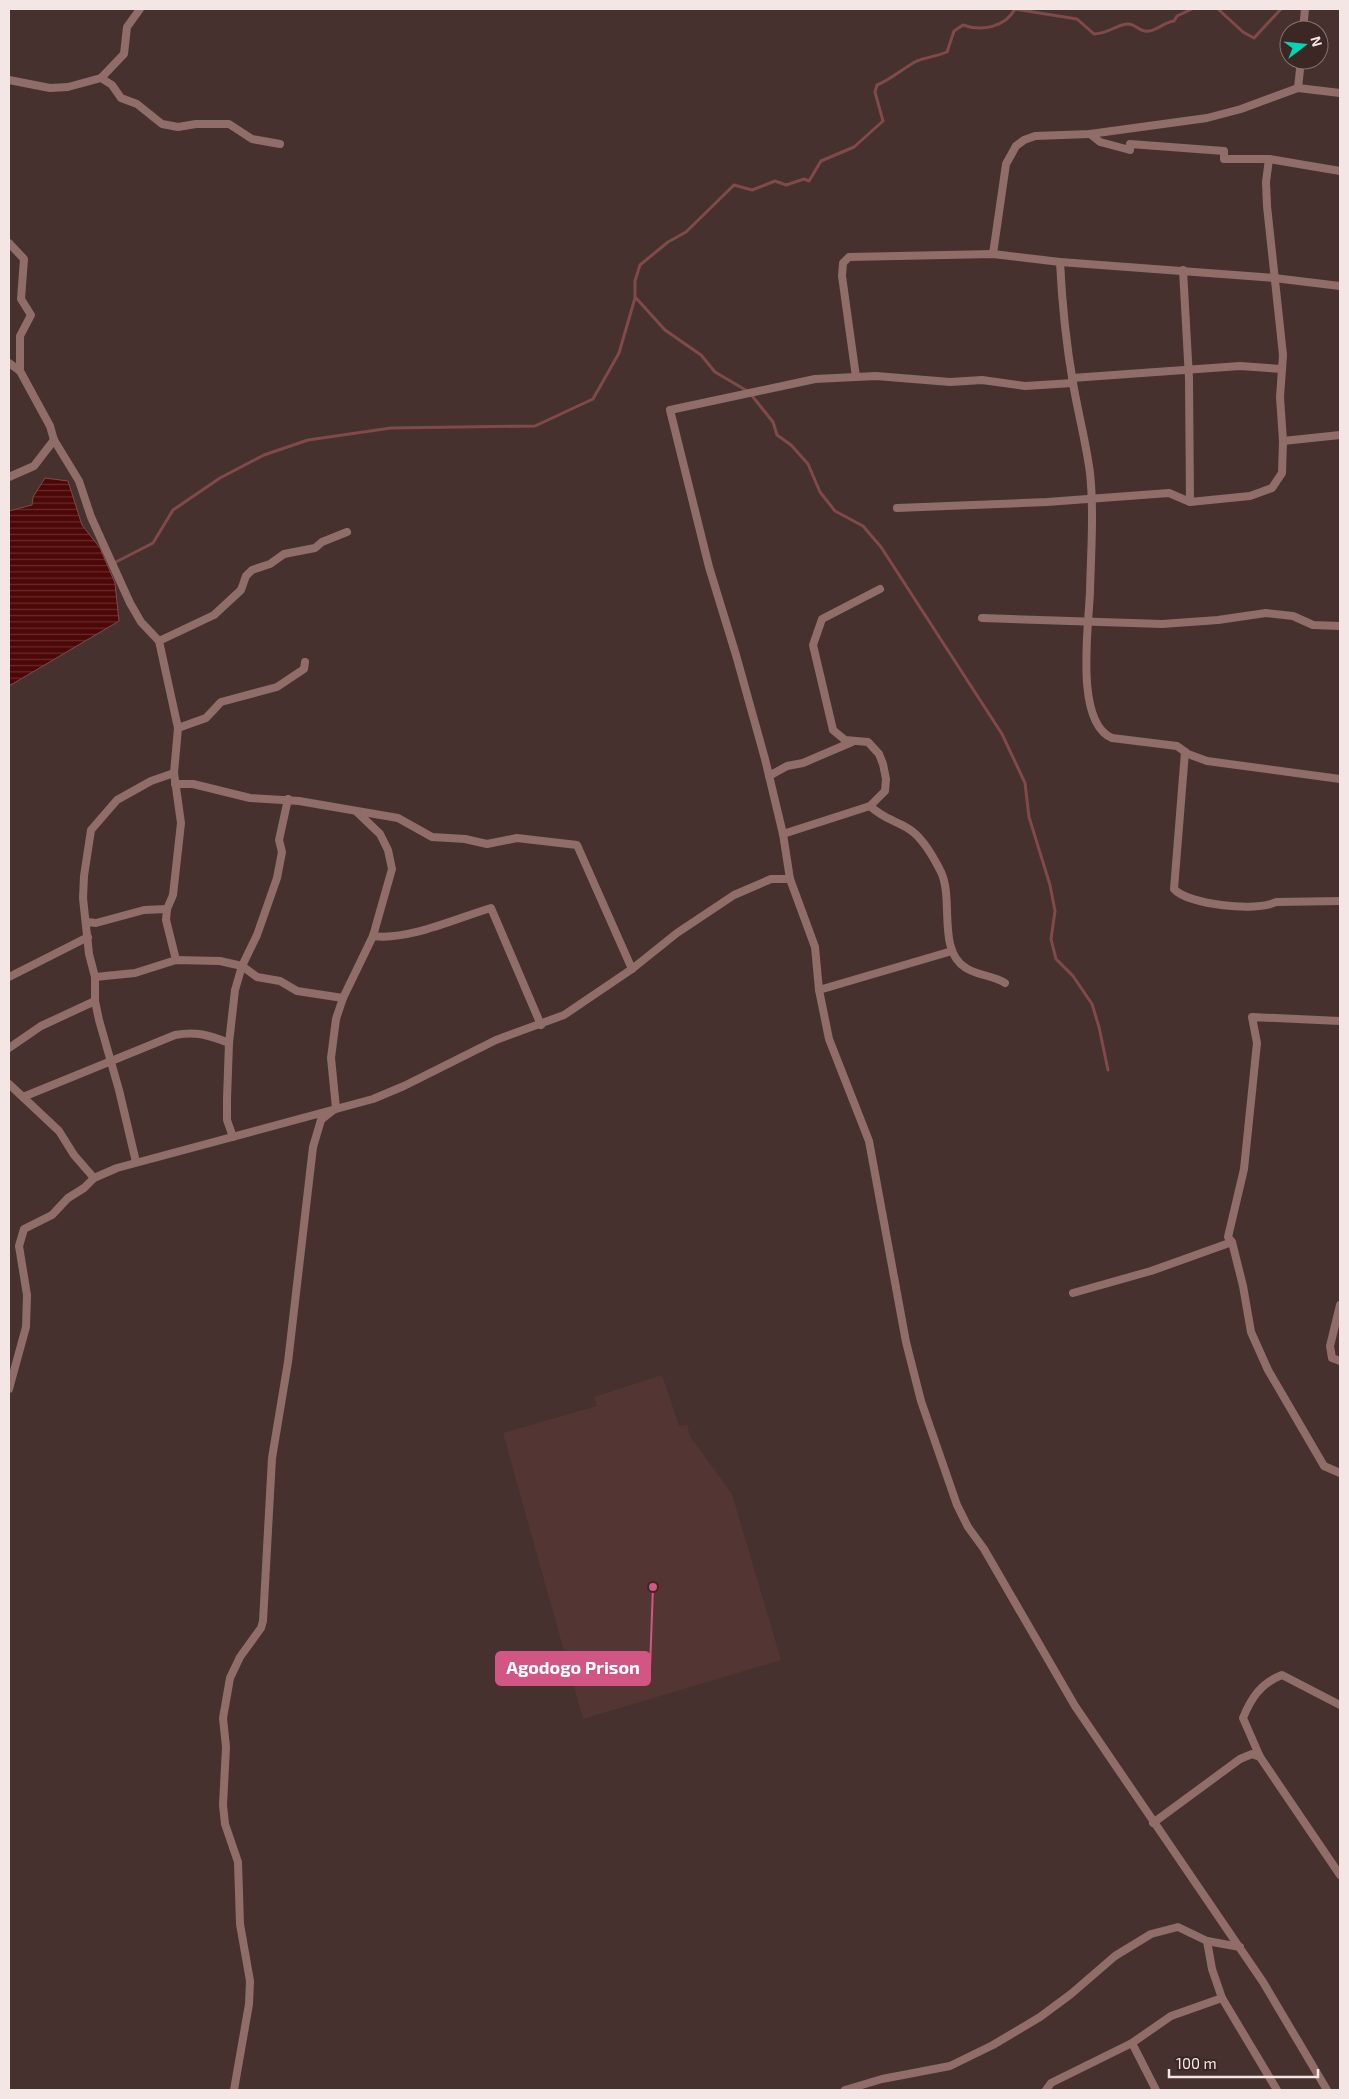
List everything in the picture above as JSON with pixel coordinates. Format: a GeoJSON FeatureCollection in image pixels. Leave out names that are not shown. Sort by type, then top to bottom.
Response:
{"type":"FeatureCollection","features":[{"type":"Feature","properties":{"kind":"street"},"geometry":{"type":"LineString","coordinates":[[9,80],[50,88],[68,87],[101,78],[124,54],[127,27],[140,9]]}},
{"type":"Feature","properties":{"kind":"street"},"geometry":{"type":"LineString","coordinates":[[1298,88],[1300,70]]}},
{"type":"Feature","properties":{"kind":"street"},"geometry":{"type":"LineString","coordinates":[[101,78],[112,85],[121,98],[137,104],[162,124],[178,127],[196,124],[230,124],[252,139],[280,144]]}},
{"type":"Feature","properties":{"kind":"street"},"geometry":{"type":"LineString","coordinates":[[993,254],[1006,164],[1016,146],[1035,136],[1090,134],[1207,118],[1241,109],[1298,88],[1340,93]]}},
{"type":"Feature","properties":{"kind":"street"},"geometry":{"type":"LineString","coordinates":[[1090,134],[1100,142],[1130,150],[1130,144],[1224,151],[1224,159],[1269,159],[1340,171]]}},
{"type":"Feature","properties":{"kind":"street"},"geometry":{"type":"LineString","coordinates":[[897,508],[1090,499],[1169,493],[1190,502],[1250,496],[1272,488],[1282,473],[1284,441],[1280,397],[1283,355],[1267,206],[1266,182],[1269,159]]}},
{"type":"Feature","properties":{"kind":"street"},"geometry":{"type":"LineString","coordinates":[[9,243],[24,259],[21,300],[31,315],[20,336],[20,371]]}},
{"type":"Feature","properties":{"kind":"street"},"geometry":{"type":"LineString","coordinates":[[856,377],[842,276],[843,263],[849,256],[993,254],[1060,262],[1274,278],[1340,286]]}},
{"type":"Feature","properties":{"kind":"street"},"geometry":{"type":"LineString","coordinates":[[1060,262],[1064,323],[1072,380],[1086,449],[1090,499],[1089,621],[1085,656],[1092,710],[1099,728],[1112,738],[1176,746],[1207,761],[1340,779]]}},
{"type":"Feature","properties":{"kind":"street"},"geometry":{"type":"LineString","coordinates":[[1182,270],[1188,369],[1190,502]]}},
{"type":"Feature","properties":{"kind":"street"},"geometry":{"type":"LineString","coordinates":[[9,363],[20,371],[50,426],[54,440],[78,481],[91,517],[141,622],[159,642],[178,728],[174,772],[180,823],[173,895],[167,909],[166,920],[176,960]]}},
{"type":"Feature","properties":{"kind":"street"},"geometry":{"type":"LineString","coordinates":[[1282,369],[1240,366],[1188,369],[1025,386],[982,380],[950,382],[876,376],[815,379],[670,410],[709,567],[736,655],[784,834],[790,879],[815,947],[819,990],[830,1039],[869,1141],[906,1342],[921,1401],[958,1505],[968,1527],[984,1549],[1075,1706],[1140,1800],[1153,1823],[1188,1870],[1240,1947],[1327,2090]]}},
{"type":"Feature","properties":{"kind":"street"},"geometry":{"type":"LineString","coordinates":[[1284,441],[1340,435]]}},
{"type":"Feature","properties":{"kind":"street"},"geometry":{"type":"LineString","coordinates":[[9,477],[34,466],[54,440]]}},
{"type":"Feature","properties":{"kind":"street"},"geometry":{"type":"LineString","coordinates":[[159,642],[214,615],[241,590],[246,576],[252,570],[270,564],[284,554],[315,548],[322,542],[347,532]]}},
{"type":"Feature","properties":{"kind":"street"},"geometry":{"type":"LineString","coordinates":[[784,834],[870,806],[885,792],[886,779],[879,754],[868,742],[845,740],[833,730],[814,645],[822,619],[880,589]]}},
{"type":"Feature","properties":{"kind":"street"},"geometry":{"type":"LineString","coordinates":[[982,618],[1181,623],[1266,613],[1294,616],[1313,626],[1340,626]]}},
{"type":"Feature","properties":{"kind":"street"},"geometry":{"type":"LineString","coordinates":[[178,728],[206,718],[221,702],[277,686],[304,669],[305,662]]}},
{"type":"Feature","properties":{"kind":"street"},"geometry":{"type":"LineString","coordinates":[[769,776],[787,766],[803,763],[852,742]]}},
{"type":"Feature","properties":{"kind":"street"},"geometry":{"type":"LineString","coordinates":[[1185,752],[1174,890],[1180,896],[1229,907],[1270,906],[1276,902],[1340,901]]}},
{"type":"Feature","properties":{"kind":"street"},"geometry":{"type":"LineString","coordinates":[[136,1162],[95,1001],[95,977],[83,898],[84,876],[91,830],[117,800],[151,780],[174,772]]}},
{"type":"Feature","properties":{"kind":"street"},"geometry":{"type":"LineString","coordinates":[[175,784],[193,784],[250,798],[288,799],[398,818],[432,837],[465,839],[487,844],[518,838],[576,845],[632,969]]}},
{"type":"Feature","properties":{"kind":"street"},"geometry":{"type":"LineString","coordinates":[[233,1138],[227,1120],[229,1043],[235,990],[242,966],[257,935],[277,878],[282,852],[279,840],[288,799]]}},
{"type":"Feature","properties":{"kind":"street"},"geometry":{"type":"LineString","coordinates":[[870,806],[882,817],[909,829],[918,837],[941,872],[947,897],[948,935],[952,951],[960,964],[966,969],[983,976],[998,978],[1005,982]]}},
{"type":"Feature","properties":{"kind":"street"},"geometry":{"type":"LineString","coordinates":[[336,1108],[331,1058],[336,1019],[343,998],[373,936],[392,869],[388,850],[380,834],[357,812]]}},
{"type":"Feature","properties":{"kind":"street"},"geometry":{"type":"LineString","coordinates":[[9,1389],[26,1327],[27,1295],[19,1246],[24,1229],[52,1215],[68,1198],[84,1188],[94,1178],[136,1162],[233,1138],[373,1099],[404,1086],[496,1040],[564,1015],[632,969],[677,933],[734,895],[771,879],[790,879]]}},
{"type":"Feature","properties":{"kind":"street"},"geometry":{"type":"LineString","coordinates":[[373,936],[385,938],[418,931],[491,908],[541,1025]]}},
{"type":"Feature","properties":{"kind":"street"},"geometry":{"type":"LineString","coordinates":[[87,922],[96,923],[144,910],[167,909]]}},
{"type":"Feature","properties":{"kind":"street"},"geometry":{"type":"LineString","coordinates":[[9,977],[88,937]]}},
{"type":"Feature","properties":{"kind":"street"},"geometry":{"type":"LineString","coordinates":[[819,990],[952,951]]}},
{"type":"Feature","properties":{"kind":"street"},"geometry":{"type":"LineString","coordinates":[[95,977],[135,973],[176,960],[220,961],[242,966],[257,977],[280,981],[298,991],[343,998]]}},
{"type":"Feature","properties":{"kind":"street"},"geometry":{"type":"LineString","coordinates":[[9,1048],[41,1026],[95,1001]]}},
{"type":"Feature","properties":{"kind":"street"},"geometry":{"type":"LineString","coordinates":[[1340,1021],[1252,1017],[1257,1043],[1243,1180],[1228,1237],[1232,1242],[1243,1286],[1251,1332],[1268,1370],[1300,1429],[1324,1466],[1340,1473]]}},
{"type":"Feature","properties":{"kind":"street"},"geometry":{"type":"LineString","coordinates":[[23,1097],[110,1060],[175,1036],[191,1032],[208,1035],[229,1043]]}},
{"type":"Feature","properties":{"kind":"street"},"geometry":{"type":"LineString","coordinates":[[9,1084],[59,1131],[74,1155],[94,1178]]}},
{"type":"Feature","properties":{"kind":"street"},"geometry":{"type":"LineString","coordinates":[[234,2090],[249,2004],[250,1981],[240,1924],[238,1862],[225,1824],[223,1806],[226,1748],[223,1718],[230,1678],[240,1657],[261,1628],[263,1621],[272,1458],[288,1362],[313,1147],[322,1120],[336,1108]]}},
{"type":"Feature","properties":{"kind":"street"},"geometry":{"type":"LineString","coordinates":[[1073,1294],[1151,1271],[1232,1242]]}},
{"type":"Feature","properties":{"kind":"street"},"geometry":{"type":"LineString","coordinates":[[1340,1305],[1329,1351],[1332,1358],[1340,1361]]}},
{"type":"Feature","properties":{"kind":"street"},"geometry":{"type":"LineString","coordinates":[[1339,1872],[1260,1757],[1243,1718],[1250,1699],[1270,1679],[1282,1675],[1340,1705]]}},
{"type":"Feature","properties":{"kind":"street"},"geometry":{"type":"LineString","coordinates":[[1153,1823],[1246,1755],[1260,1757]]}},
{"type":"Feature","properties":{"kind":"street"},"geometry":{"type":"LineString","coordinates":[[847,2090],[882,2079],[950,2066],[993,2046],[1040,2017],[1071,1994],[1104,1963],[1151,1934],[1178,1926],[1207,1941],[1240,1947]]}},
{"type":"Feature","properties":{"kind":"street"},"geometry":{"type":"LineString","coordinates":[[1207,1941],[1212,1969],[1222,1998],[1277,2090]]}},
{"type":"Feature","properties":{"kind":"street"},"geometry":{"type":"LineString","coordinates":[[1046,2090],[1050,2083],[1132,2043],[1171,2016],[1222,1998]]}},
{"type":"Feature","properties":{"kind":"street"},"geometry":{"type":"LineString","coordinates":[[1132,2043],[1156,2090]]}},
{"type":"Feature","properties":{"kind":"shaded area"},"geometry":{"type":"Polygon","coordinates":[[[45,478],[68,481],[82,525],[100,548],[115,583],[119,621],[9,686],[9,511],[32,505],[33,497],[45,478]]]}},
{"type":"Feature","properties":{"kind":"shaded area"},"geometry":{"type":"Polygon","coordinates":[[[662,1375],[679,1426],[688,1425],[689,1435],[732,1494],[781,1660],[583,1719],[503,1433],[597,1406],[594,1397],[662,1375]]]}},
{"type":"Feature","properties":{"kind":"waterway"},"geometry":{"type":"LineString","coordinates":[[112,564],[153,543],[173,510],[220,478],[264,455],[308,440],[391,428],[535,426],[593,399],[619,353],[635,298],[635,281],[640,265],[668,242],[686,232],[734,185],[752,190],[775,181],[786,185],[804,179],[809,181],[821,161],[854,147],[883,121],[875,92],[877,85],[917,61],[947,52],[954,31],[963,25],[985,28],[999,24],[1011,15],[1015,9],[1077,19],[1094,34],[1127,24],[1143,31],[1149,31],[1174,21],[1177,16],[1192,9]]}},
{"type":"Feature","properties":{"kind":"waterway"},"geometry":{"type":"LineString","coordinates":[[1218,9],[1243,32],[1254,38],[1281,9]]}},
{"type":"Feature","properties":{"kind":"waterway"},"geometry":{"type":"LineString","coordinates":[[636,298],[665,330],[701,355],[715,372],[749,392],[773,422],[777,435],[791,445],[808,464],[820,492],[835,511],[863,526],[881,547],[1002,734],[1025,783],[1029,817],[1050,885],[1055,911],[1051,939],[1056,959],[1073,976],[1092,1004],[1108,1070]]}},
{"type":"Feature","properties":{"kind":"place","name":"Agodogo Prison"},"geometry":{"type":"Point","coordinates":[653,1587]}}]}
